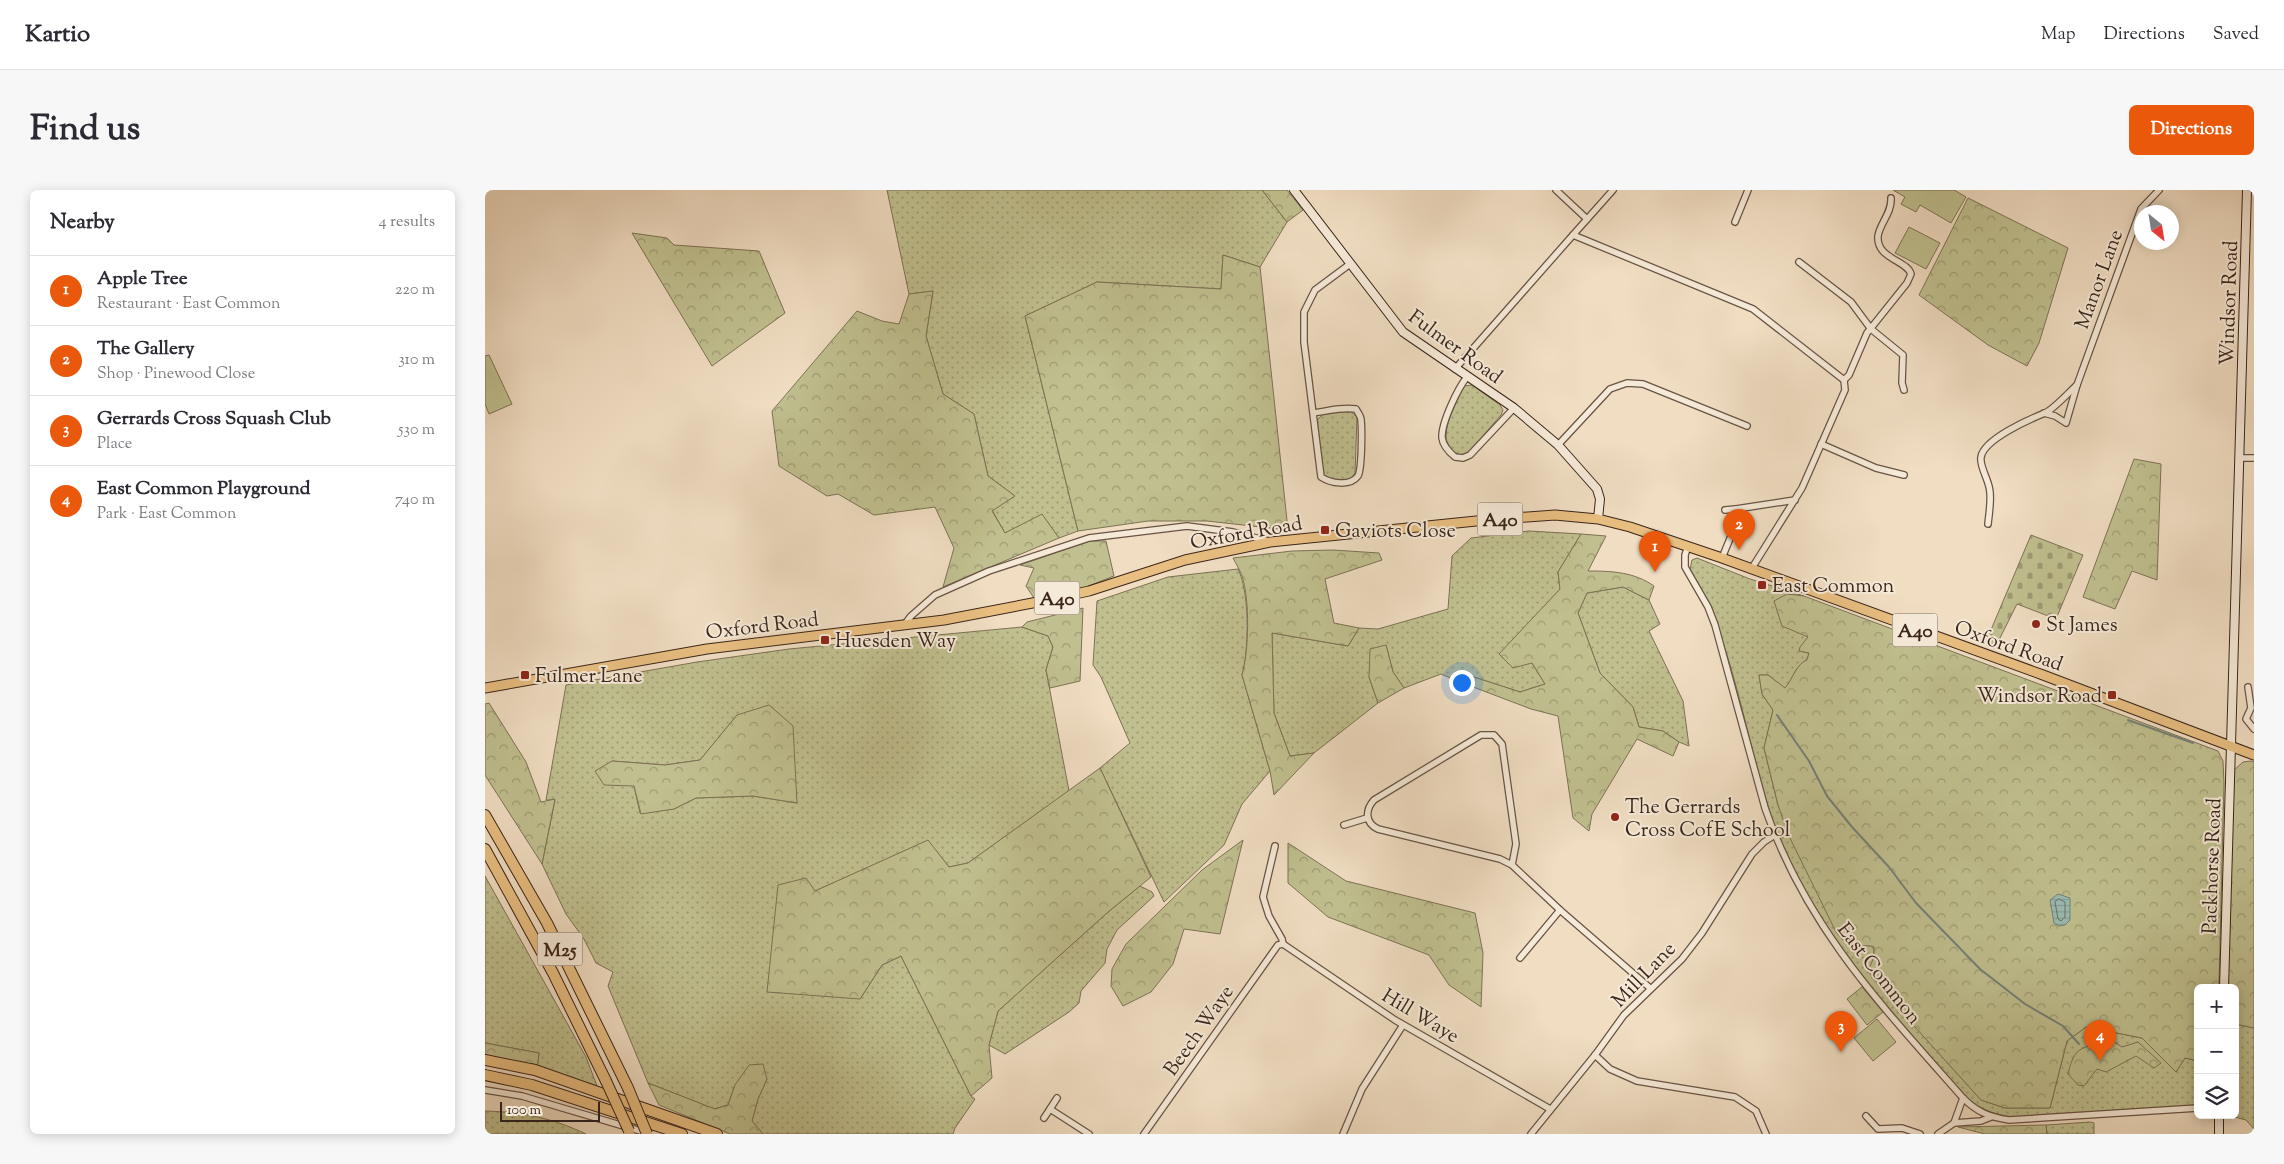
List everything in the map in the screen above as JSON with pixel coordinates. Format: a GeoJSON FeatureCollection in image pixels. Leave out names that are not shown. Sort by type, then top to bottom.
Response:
{"type":"FeatureCollection","features":[{"type":"Feature","properties":{"kind":"highway","name":"M25"},"geometry":{"type":"LineString","coordinates":[[485,814],[547,923],[628,1088],[647,1134]]}},
{"type":"Feature","properties":{"kind":"highway","name":"M25"},"geometry":{"type":"LineString","coordinates":[[485,849],[549,964],[629,1133]]}},
{"type":"Feature","properties":{"kind":"highway"},"geometry":{"type":"LineString","coordinates":[[485,1060],[535,1070],[717,1134]]}},
{"type":"Feature","properties":{"kind":"highway"},"geometry":{"type":"LineString","coordinates":[[485,1075],[532,1085],[682,1134]]}},
{"type":"Feature","properties":{"kind":"main road","name":"Fulmer Road"},"geometry":{"type":"LineString","coordinates":[[1294,190],[1403,332],[1514,408],[1558,445],[1597,489],[1600,499],[1598,519]]}},
{"type":"Feature","properties":{"kind":"main road","name":"Windsor Road"},"geometry":{"type":"LineString","coordinates":[[2230,746],[2247,190]]}},
{"type":"Feature","properties":{"kind":"main road","name":"Oxford Road"},"geometry":{"type":"LineString","coordinates":[[485,688],[707,649],[944,620],[1089,590],[1185,560],[1270,542],[1486,520],[1555,515],[1598,519],[1631,527],[1688,546],[1752,568],[2254,755]]}},
{"type":"Feature","properties":{"kind":"main road","name":"Packhorse Road"},"geometry":{"type":"LineString","coordinates":[[2224,984],[2230,746]]}},
{"type":"Feature","properties":{"kind":"main road"},"geometry":{"type":"LineString","coordinates":[[2219,1119],[2219,1134]]}},
{"type":"Feature","properties":{"kind":"street"},"geometry":{"type":"LineString","coordinates":[[1556,190],[1587,219]]}},
{"type":"Feature","properties":{"kind":"street"},"geometry":{"type":"LineString","coordinates":[[1455,369],[1613,190]]}},
{"type":"Feature","properties":{"kind":"street"},"geometry":{"type":"LineString","coordinates":[[1735,222],[1748,190]]}},
{"type":"Feature","properties":{"kind":"street","name":"Manor Lane"},"geometry":{"type":"LineString","coordinates":[[2044,413],[2055,416],[2066,423],[2077,385],[2141,209],[2159,190]]}},
{"type":"Feature","properties":{"kind":"street"},"geometry":{"type":"LineString","coordinates":[[1844,380],[1849,375],[1871,329],[1907,283],[1911,274],[1908,268],[1887,256],[1879,242],[1878,236],[1890,208],[1891,198]]}},
{"type":"Feature","properties":{"kind":"street"},"geometry":{"type":"LineString","coordinates":[[1573,235],[1753,309],[1844,380],[1845,390],[1795,500],[1752,568]]}},
{"type":"Feature","properties":{"kind":"street"},"geometry":{"type":"LineString","coordinates":[[1799,262],[1851,302],[1871,329],[1903,355],[1902,383],[1905,390]]}},
{"type":"Feature","properties":{"kind":"street"},"geometry":{"type":"LineString","coordinates":[[1313,413],[1336,408],[1347,408],[1356,410],[1361,418],[1360,466],[1358,476],[1351,481],[1329,482],[1321,477],[1304,342],[1304,312],[1315,290],[1350,264]]}},
{"type":"Feature","properties":{"kind":"street"},"geometry":{"type":"LineString","coordinates":[[1467,377],[1459,387],[1442,434],[1444,443],[1455,457],[1463,458],[1470,455],[1514,408]]}},
{"type":"Feature","properties":{"kind":"street"},"geometry":{"type":"LineString","coordinates":[[1558,445],[1611,389],[1627,383],[1643,384],[1747,426]]}},
{"type":"Feature","properties":{"kind":"street","name":"Manor Lane"},"geometry":{"type":"LineString","coordinates":[[1988,524],[1990,493],[1988,477],[1980,459],[1983,451],[1993,441],[2027,420],[2044,413],[2077,385]]}},
{"type":"Feature","properties":{"kind":"street"},"geometry":{"type":"LineString","coordinates":[[1821,444],[1876,468],[1903,475]]}},
{"type":"Feature","properties":{"kind":"street"},"geometry":{"type":"LineString","coordinates":[[2240,458],[2254,458]]}},
{"type":"Feature","properties":{"kind":"street"},"geometry":{"type":"LineString","coordinates":[[1725,510],[1795,500]]}},
{"type":"Feature","properties":{"kind":"street"},"geometry":{"type":"LineString","coordinates":[[1722,558],[1731,536],[1736,509]]}},
{"type":"Feature","properties":{"kind":"street"},"geometry":{"type":"LineString","coordinates":[[905,624],[911,616],[935,595],[989,571],[1089,538],[1187,526],[1233,532],[1270,542]]}},
{"type":"Feature","properties":{"kind":"street","name":"East Common"},"geometry":{"type":"LineString","coordinates":[[1688,546],[1685,556],[1685,567],[1708,608],[1715,625],[1775,835],[1801,890],[1829,937],[1889,1014],[1963,1098],[1977,1111],[1991,1117],[2009,1120],[2194,1108]]}},
{"type":"Feature","properties":{"kind":"street"},"geometry":{"type":"LineString","coordinates":[[2248,687],[2251,708],[2246,719],[2254,729]]}},
{"type":"Feature","properties":{"kind":"street"},"geometry":{"type":"LineString","coordinates":[[1512,865],[1515,844],[1501,744],[1493,735],[1481,735],[1374,800],[1369,806],[1367,818],[1371,826],[1499,859],[1512,865],[1560,910],[1650,988]]}},
{"type":"Feature","properties":{"kind":"street"},"geometry":{"type":"LineString","coordinates":[[1344,825],[1367,818]]}},
{"type":"Feature","properties":{"kind":"street","name":"Mill Lane"},"geometry":{"type":"LineString","coordinates":[[1531,1134],[1550,1108],[1595,1055],[1624,1015],[1682,959],[1702,933],[1752,854],[1764,842],[1775,835]]}},
{"type":"Feature","properties":{"kind":"street"},"geometry":{"type":"LineString","coordinates":[[1275,846],[1263,897],[1269,916],[1282,939],[1281,944]]}},
{"type":"Feature","properties":{"kind":"street"},"geometry":{"type":"LineString","coordinates":[[1520,958],[1560,910]]}},
{"type":"Feature","properties":{"kind":"street","name":"Hill Waye"},"geometry":{"type":"LineString","coordinates":[[1281,944],[1403,1025],[1550,1108]]}},
{"type":"Feature","properties":{"kind":"street","name":"Beech Waye"},"geometry":{"type":"LineString","coordinates":[[1145,1134],[1281,944]]}},
{"type":"Feature","properties":{"kind":"street"},"geometry":{"type":"LineString","coordinates":[[1343,1134],[1362,1089],[1403,1025]]}},
{"type":"Feature","properties":{"kind":"street"},"geometry":{"type":"LineString","coordinates":[[1595,1055],[1610,1069],[1637,1081],[1735,1097],[1756,1111],[1766,1134]]}},
{"type":"Feature","properties":{"kind":"street"},"geometry":{"type":"LineString","coordinates":[[485,1090],[522,1096],[651,1134]]}},
{"type":"Feature","properties":{"kind":"street"},"geometry":{"type":"LineString","coordinates":[[1043,1118],[1057,1098]]}},
{"type":"Feature","properties":{"kind":"street"},"geometry":{"type":"LineString","coordinates":[[1954,1123],[1963,1098]]}},
{"type":"Feature","properties":{"kind":"street"},"geometry":{"type":"LineString","coordinates":[[1050,1109],[1089,1134]]}},
{"type":"Feature","properties":{"kind":"street"},"geometry":{"type":"LineString","coordinates":[[1867,1116],[1878,1129],[1886,1132],[1902,1128],[1920,1134]]}},
{"type":"Feature","properties":{"kind":"street"},"geometry":{"type":"LineString","coordinates":[[1938,1134],[1954,1123],[1981,1121],[1991,1117]]}},
{"type":"Feature","properties":{"kind":"green space"},"geometry":{"type":"Polygon","coordinates":[[[887,190],[1262,190],[1287,222],[1260,267],[1223,255],[1221,289],[1097,282],[1025,316],[1078,531],[1059,538],[1042,515],[1005,533],[992,510],[1015,496],[988,476],[974,414],[943,394],[926,336],[933,291],[909,294],[887,190]]]}},
{"type":"Feature","properties":{"kind":"green space"},"geometry":{"type":"Polygon","coordinates":[[[1262,190],[1287,190],[1303,210],[1287,222],[1262,190]]]}},
{"type":"Feature","properties":{"kind":"green space"},"geometry":{"type":"Polygon","coordinates":[[[1893,190],[1954,190],[1966,197],[1951,223],[1920,205],[1916,212],[1901,204],[1905,197],[1893,190]]]}},
{"type":"Feature","properties":{"kind":"green space"},"geometry":{"type":"Polygon","coordinates":[[[1968,198],[2068,248],[2039,343],[2027,366],[1988,345],[1919,295],[1968,198]]]}},
{"type":"Feature","properties":{"kind":"green space"},"geometry":{"type":"Polygon","coordinates":[[[1909,227],[1940,243],[1926,269],[1895,253],[1909,227]]]}},
{"type":"Feature","properties":{"kind":"green space"},"geometry":{"type":"Polygon","coordinates":[[[632,233],[667,238],[674,245],[759,251],[785,313],[712,366],[632,233]]]}},
{"type":"Feature","properties":{"kind":"green space"},"geometry":{"type":"Polygon","coordinates":[[[1223,255],[1260,267],[1288,530],[1207,521],[1148,521],[1078,531],[1025,316],[1097,282],[1221,289],[1223,255]]]}},
{"type":"Feature","properties":{"kind":"green space"},"geometry":{"type":"Polygon","coordinates":[[[933,291],[926,336],[943,394],[974,414],[988,476],[1015,496],[992,511],[1005,533],[1042,514],[1059,538],[943,587],[954,548],[935,507],[874,515],[838,494],[827,496],[779,466],[772,411],[857,311],[882,321],[899,324],[909,294],[933,291]]]}},
{"type":"Feature","properties":{"kind":"green space"},"geometry":{"type":"Polygon","coordinates":[[[489,355],[512,404],[489,414],[485,404],[485,356],[489,355]]]}},
{"type":"Feature","properties":{"kind":"green space"},"geometry":{"type":"Polygon","coordinates":[[[1472,385],[1500,405],[1503,410],[1501,415],[1467,454],[1462,455],[1454,453],[1450,449],[1447,442],[1447,426],[1464,386],[1472,385]]]}},
{"type":"Feature","properties":{"kind":"green space"},"geometry":{"type":"Polygon","coordinates":[[[1350,411],[1357,417],[1355,473],[1350,480],[1329,481],[1323,476],[1317,420],[1323,414],[1350,411]]]}},
{"type":"Feature","properties":{"kind":"green space"},"geometry":{"type":"Polygon","coordinates":[[[2134,459],[2161,464],[2157,580],[2132,571],[2115,609],[2083,597],[2134,459]]]}},
{"type":"Feature","properties":{"kind":"green space"},"geometry":{"type":"Polygon","coordinates":[[[1529,531],[1581,534],[1558,572],[1560,589],[1545,606],[1532,663],[1545,684],[1520,692],[1474,677],[1460,682],[1441,674],[1404,688],[1393,672],[1386,645],[1369,677],[1378,703],[1314,753],[1290,756],[1274,713],[1272,633],[1348,646],[1359,628],[1378,629],[1448,609],[1452,556],[1471,538],[1529,531]]]}},
{"type":"Feature","properties":{"kind":"green space"},"geometry":{"type":"Polygon","coordinates":[[[1581,534],[1606,536],[1588,571],[1631,575],[1654,586],[1649,600],[1623,587],[1587,593],[1578,613],[1600,673],[1633,707],[1639,727],[1663,731],[1679,742],[1673,756],[1637,739],[1592,814],[1589,831],[1573,818],[1558,716],[1531,709],[1460,682],[1474,677],[1520,692],[1545,684],[1532,663],[1513,668],[1499,654],[1560,589],[1558,572],[1581,534]]]}},
{"type":"Feature","properties":{"kind":"green space"},"geometry":{"type":"Polygon","coordinates":[[[2031,535],[2083,555],[2056,619],[2017,604],[1995,648],[1985,644],[2031,535]]]}},
{"type":"Feature","properties":{"kind":"green space"},"geometry":{"type":"Polygon","coordinates":[[[1090,541],[1106,541],[1114,576],[1081,589],[1034,598],[1026,586],[1034,568],[1020,565],[1090,541]]]}},
{"type":"Feature","properties":{"kind":"green space"},"geometry":{"type":"Polygon","coordinates":[[[1333,550],[1379,553],[1382,560],[1325,579],[1334,623],[1359,628],[1348,646],[1272,633],[1274,713],[1290,756],[1314,753],[1274,795],[1270,771],[1242,675],[1247,639],[1246,598],[1242,576],[1233,558],[1292,551],[1333,550]]]}},
{"type":"Feature","properties":{"kind":"green space"},"geometry":{"type":"Polygon","coordinates":[[[1697,558],[1750,579],[1804,596],[1787,594],[1808,637],[1799,651],[1809,653],[1807,658],[1796,670],[1785,689],[1768,675],[1759,675],[1762,694],[1773,710],[1764,748],[1778,805],[1843,940],[1860,946],[1874,947],[1872,978],[1981,1100],[2005,1108],[2050,1108],[2067,1041],[2086,1027],[2142,1038],[2176,1072],[2185,1058],[2194,1060],[2194,1105],[2008,1117],[1986,1110],[1967,1098],[1861,974],[1813,907],[1794,872],[1778,835],[1767,802],[1740,699],[1719,632],[1706,600],[1690,569],[1692,560],[1697,558]]]}},
{"type":"Feature","properties":{"kind":"green space"},"geometry":{"type":"Polygon","coordinates":[[[1238,569],[1245,592],[1247,622],[1246,651],[1242,675],[1270,771],[1242,804],[1224,845],[1164,902],[1100,768],[1130,743],[1101,677],[1093,665],[1097,601],[1168,577],[1238,569]]]}},
{"type":"Feature","properties":{"kind":"green space"},"geometry":{"type":"Polygon","coordinates":[[[1623,587],[1649,600],[1660,624],[1649,631],[1683,701],[1689,746],[1679,742],[1663,731],[1639,727],[1633,707],[1600,673],[1578,613],[1587,593],[1623,587]]]}},
{"type":"Feature","properties":{"kind":"green space"},"geometry":{"type":"Polygon","coordinates":[[[1787,594],[1804,596],[2218,751],[2223,761],[2224,784],[2219,984],[2194,984],[2194,1060],[2185,1058],[2176,1072],[2142,1038],[2086,1027],[2067,1041],[2050,1108],[2005,1108],[1981,1100],[1896,1006],[1868,971],[1874,957],[1874,947],[1860,946],[1843,940],[1836,932],[1788,834],[1778,805],[1764,748],[1773,710],[1762,694],[1759,675],[1768,675],[1785,688],[1797,668],[1807,660],[1809,653],[1799,651],[1808,637],[1782,626],[1774,601],[1787,594]]]}},
{"type":"Feature","properties":{"kind":"green space"},"geometry":{"type":"Polygon","coordinates":[[[1083,608],[1080,681],[1050,688],[1046,670],[1053,647],[1048,636],[1022,627],[1027,622],[1083,608]]]}},
{"type":"Feature","properties":{"kind":"green space"},"geometry":{"type":"Polygon","coordinates":[[[1022,627],[1048,636],[1053,647],[1046,670],[1069,791],[968,863],[949,867],[928,841],[815,891],[860,999],[882,965],[901,956],[971,1096],[975,1099],[953,1134],[763,1134],[752,1121],[758,1099],[767,1079],[735,1085],[728,1105],[714,1109],[648,1083],[608,986],[613,972],[596,963],[584,939],[566,914],[542,864],[555,800],[546,800],[566,685],[697,662],[789,649],[1022,627]],[[737,715],[700,760],[665,765],[612,761],[634,786],[640,813],[674,809],[696,798],[753,796],[797,803],[737,715]]]}},
{"type":"Feature","properties":{"kind":"green space"},"geometry":{"type":"Polygon","coordinates":[[[1386,645],[1393,672],[1404,688],[1378,703],[1369,677],[1370,649],[1386,645]]]}},
{"type":"Feature","properties":{"kind":"green space"},"geometry":{"type":"Polygon","coordinates":[[[489,703],[526,762],[541,802],[555,799],[542,864],[485,775],[485,704],[489,703]]]}},
{"type":"Feature","properties":{"kind":"green space"},"geometry":{"type":"Polygon","coordinates":[[[769,705],[793,726],[797,803],[753,796],[696,798],[674,809],[641,814],[634,786],[604,785],[595,771],[612,761],[665,765],[700,760],[737,715],[769,705]]]}},
{"type":"Feature","properties":{"kind":"green space"},"geometry":{"type":"Polygon","coordinates":[[[2243,762],[2254,762],[2254,1028],[2239,1025],[2239,984],[2227,984],[2234,770],[2243,762]]]}},
{"type":"Feature","properties":{"kind":"green space"},"geometry":{"type":"Polygon","coordinates":[[[1100,768],[1151,877],[1108,912],[998,1011],[989,1045],[992,1078],[971,1096],[901,956],[882,965],[860,999],[767,992],[778,885],[806,878],[815,891],[928,840],[949,867],[968,863],[1100,768]]]}},
{"type":"Feature","properties":{"kind":"green space"},"geometry":{"type":"Polygon","coordinates":[[[1243,840],[1220,934],[1184,929],[1173,964],[1151,992],[1123,1006],[1111,986],[1112,969],[1126,944],[1202,870],[1243,840]]]}},
{"type":"Feature","properties":{"kind":"green space"},"geometry":{"type":"Polygon","coordinates":[[[1288,843],[1346,881],[1475,913],[1483,953],[1481,1007],[1449,985],[1429,955],[1328,917],[1288,883],[1288,843]]]}},
{"type":"Feature","properties":{"kind":"green space"},"geometry":{"type":"Polygon","coordinates":[[[485,876],[586,1057],[597,1086],[537,1069],[539,1053],[485,1043],[485,876]]]}},
{"type":"Feature","properties":{"kind":"green space"},"geometry":{"type":"Polygon","coordinates":[[[1140,886],[1152,892],[1154,896],[1117,930],[1107,949],[1105,963],[1081,991],[1079,1003],[1069,1012],[1005,1054],[989,1045],[998,1011],[1108,912],[1140,886]]]}},
{"type":"Feature","properties":{"kind":"green space"},"geometry":{"type":"Polygon","coordinates":[[[1862,987],[1883,1012],[1867,1025],[1847,999],[1862,987]]]}},
{"type":"Feature","properties":{"kind":"green space"},"geometry":{"type":"Polygon","coordinates":[[[1877,1019],[1896,1042],[1873,1061],[1854,1038],[1877,1019]]]}},
{"type":"Feature","properties":{"kind":"green space"},"geometry":{"type":"Polygon","coordinates":[[[2239,1025],[2254,1028],[2254,1129],[2246,1120],[2239,1118],[2239,1025]]]}},
{"type":"Feature","properties":{"kind":"green space"},"geometry":{"type":"Polygon","coordinates":[[[2103,1035],[2122,1047],[2138,1042],[2161,1063],[2154,1068],[2136,1056],[2106,1072],[2097,1069],[2084,1086],[2078,1085],[2068,1074],[2075,1055],[2083,1048],[2098,1041],[2103,1035]]]}},
{"type":"Feature","properties":{"kind":"green space"},"geometry":{"type":"Polygon","coordinates":[[[485,1043],[539,1053],[537,1069],[485,1057],[485,1043]]]}},
{"type":"Feature","properties":{"kind":"green space"},"geometry":{"type":"Polygon","coordinates":[[[763,1064],[767,1079],[758,1099],[752,1121],[763,1134],[730,1134],[659,1105],[648,1083],[715,1109],[728,1105],[735,1085],[749,1065],[763,1064]]]}},
{"type":"Feature","properties":{"kind":"green space"},"geometry":{"type":"Polygon","coordinates":[[[485,1111],[537,1117],[586,1134],[485,1134],[485,1111]]]}},
{"type":"Feature","properties":{"kind":"green space"},"geometry":{"type":"Polygon","coordinates":[[[2094,1123],[2094,1134],[2047,1134],[2046,1125],[2094,1123]]]}},
{"type":"Feature","properties":{"kind":"green space"},"geometry":{"type":"Polygon","coordinates":[[[2046,1125],[2047,1134],[1985,1134],[1958,1127],[2046,1125]]]}},
{"type":"Feature","properties":{"kind":"water"},"geometry":{"type":"Polygon","coordinates":[[[2058,894],[2070,898],[2070,920],[2065,925],[2059,926],[2054,923],[2050,900],[2058,894]]]}},
{"type":"Feature","properties":{"kind":"waterway"},"geometry":{"type":"LineString","coordinates":[[1777,715],[1809,761],[1827,796]]}},
{"type":"Feature","properties":{"kind":"waterway"},"geometry":{"type":"LineString","coordinates":[[2128,720],[2193,743]]}},
{"type":"Feature","properties":{"kind":"waterway"},"geometry":{"type":"LineString","coordinates":[[1827,796],[1852,827],[1889,867],[1916,903],[1980,969],[2025,1004],[2063,1026],[2079,1044]]}},
{"type":"Feature","properties":{"kind":"place","name":"Gaviots Close"},"geometry":{"type":"Point","coordinates":[1325,530]}},
{"type":"Feature","properties":{"kind":"place","name":"The Gallery"},"geometry":{"type":"Point","coordinates":[1739,550]}},
{"type":"Feature","properties":{"kind":"place","name":"Apple Tree"},"geometry":{"type":"Point","coordinates":[1655,572]}},
{"type":"Feature","properties":{"kind":"place","name":"East Common"},"geometry":{"type":"Point","coordinates":[1762,585]}},
{"type":"Feature","properties":{"kind":"place","name":"St James"},"geometry":{"type":"Point","coordinates":[2036,624]}},
{"type":"Feature","properties":{"kind":"place","name":"Huesden Way"},"geometry":{"type":"Point","coordinates":[825,640]}},
{"type":"Feature","properties":{"kind":"place","name":"Fulmer Lane"},"geometry":{"type":"Point","coordinates":[525,675]}},
{"type":"Feature","properties":{"kind":"place","name":"Windsor Road"},"geometry":{"type":"Point","coordinates":[2112,695]}},
{"type":"Feature","properties":{"kind":"place","name":"The Gerrards Cross CofE School"},"geometry":{"type":"Point","coordinates":[1615,817]}},
{"type":"Feature","properties":{"kind":"place","name":"Gerrards Cross Squash Club"},"geometry":{"type":"Point","coordinates":[1841,1052]}},
{"type":"Feature","properties":{"kind":"place","name":"East Common Playground"},"geometry":{"type":"Point","coordinates":[2100,1061]}}]}
